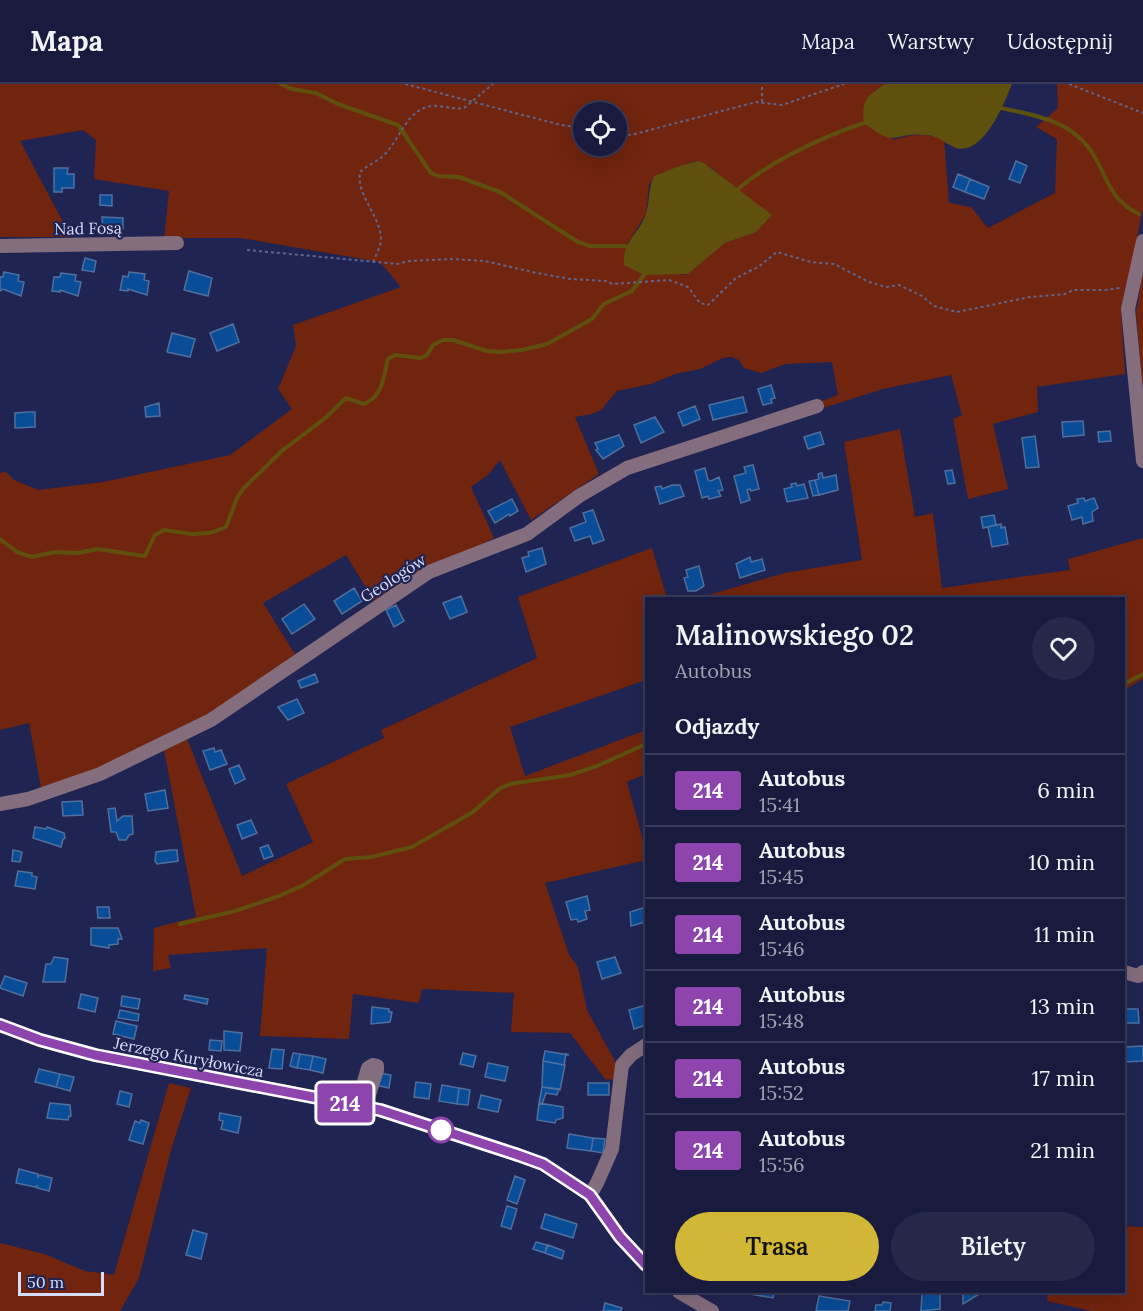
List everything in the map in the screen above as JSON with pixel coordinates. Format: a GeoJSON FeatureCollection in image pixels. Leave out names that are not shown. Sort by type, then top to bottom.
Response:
{"type":"FeatureCollection","features":[{"type":"Feature","properties":{"kind":"street"},"geometry":{"type":"LineString","coordinates":[[1143,241],[1128,309],[1143,461]]}},
{"type":"Feature","properties":{"kind":"street","name":"Nad Fosą"},"geometry":{"type":"LineString","coordinates":[[0,246],[177,243]]}},
{"type":"Feature","properties":{"kind":"street","name":"Geologów"},"geometry":{"type":"LineString","coordinates":[[0,804],[28,799],[100,774],[211,720],[429,572],[527,534],[579,496],[627,468],[817,406]]}},
{"type":"Feature","properties":{"kind":"street"},"geometry":{"type":"LineString","coordinates":[[1125,972],[1138,976],[1143,972]]}},
{"type":"Feature","properties":{"kind":"street","name":"Jerzego Kuryłowicza"},"geometry":{"type":"LineString","coordinates":[[0,1025],[40,1040],[95,1055],[367,1101],[543,1164],[590,1195],[620,1237],[645,1264]]}},
{"type":"Feature","properties":{"kind":"street"},"geometry":{"type":"LineString","coordinates":[[590,1195],[612,1149],[622,1065],[631,1055],[645,1047]]}},
{"type":"Feature","properties":{"kind":"street"},"geometry":{"type":"LineString","coordinates":[[367,1101],[363,1085],[368,1068],[373,1065],[377,1066]]}},
{"type":"Feature","properties":{"kind":"street"},"geometry":{"type":"LineString","coordinates":[[681,1293],[712,1311]]}},
{"type":"Feature","properties":{"kind":"path"},"geometry":{"type":"LineString","coordinates":[[405,84],[472,103],[573,127]]}},
{"type":"Feature","properties":{"kind":"path"},"geometry":{"type":"LineString","coordinates":[[373,262],[381,238],[370,204],[360,190],[360,172],[382,157],[402,132],[408,120],[417,112],[431,106],[457,109],[468,106],[493,84]]}},
{"type":"Feature","properties":{"kind":"path"},"geometry":{"type":"LineString","coordinates":[[762,84],[762,102]]}},
{"type":"Feature","properties":{"kind":"path"},"geometry":{"type":"LineString","coordinates":[[627,134],[756,102],[782,105],[844,84]]}},
{"type":"Feature","properties":{"kind":"path"},"geometry":{"type":"LineString","coordinates":[[1069,84],[1143,113]]}},
{"type":"Feature","properties":{"kind":"path"},"geometry":{"type":"LineString","coordinates":[[247,250],[398,264],[409,261],[485,261],[570,279],[607,281],[612,284],[669,280],[688,287],[700,303],[708,305],[736,278],[758,267],[777,252],[810,262],[834,264],[869,282],[886,287],[899,285],[922,296],[934,306],[957,312],[1030,297],[1065,294],[1074,290],[1105,290],[1133,286]]}},
{"type":"Feature","properties":{"kind":"shaded area"},"geometry":{"type":"Polygon","coordinates":[[[0,84],[885,84],[874,91],[893,140],[918,135],[944,139],[949,203],[971,207],[988,228],[1055,193],[1057,139],[1036,127],[1058,108],[1057,84],[1143,84],[1143,209],[1121,314],[1125,374],[1037,387],[1038,412],[993,424],[1008,489],[968,499],[953,419],[962,415],[951,375],[883,389],[820,409],[819,402],[838,395],[832,362],[785,364],[761,373],[744,368],[739,360],[731,357],[723,358],[700,369],[675,374],[651,384],[617,391],[597,412],[575,417],[599,474],[531,520],[500,460],[488,475],[471,487],[494,538],[415,577],[376,604],[346,555],[263,603],[298,659],[211,717],[107,766],[41,788],[29,723],[0,730],[0,473],[6,472],[14,480],[38,490],[103,482],[230,455],[292,409],[278,389],[296,346],[293,325],[401,287],[380,262],[241,238],[164,238],[169,191],[94,179],[96,140],[83,130],[20,141],[71,237],[0,237],[0,84]],[[697,161],[654,176],[649,185],[646,214],[626,246],[680,275],[688,274],[725,243],[756,232],[725,181],[707,165],[697,161]]]}},
{"type":"Feature","properties":{"kind":"shaded area"},"geometry":{"type":"Polygon","coordinates":[[[885,84],[1012,84],[998,115],[983,137],[966,148],[956,148],[939,138],[927,135],[916,134],[890,138],[864,123],[863,109],[867,99],[885,84]]]}},
{"type":"Feature","properties":{"kind":"shaded area"},"geometry":{"type":"Polygon","coordinates":[[[698,161],[704,163],[772,215],[756,232],[725,243],[688,274],[644,275],[624,265],[628,244],[646,214],[654,176],[698,161]]]}},
{"type":"Feature","properties":{"kind":"shaded area"},"geometry":{"type":"Polygon","coordinates":[[[1143,273],[1143,390],[1136,313],[1143,273]]]}},
{"type":"Feature","properties":{"kind":"shaded area"},"geometry":{"type":"Polygon","coordinates":[[[900,429],[915,517],[933,513],[942,588],[1070,570],[1068,559],[1143,538],[1143,679],[1125,689],[1125,597],[701,597],[785,573],[862,560],[844,442],[900,429]]]}},
{"type":"Feature","properties":{"kind":"shaded area"},"geometry":{"type":"Polygon","coordinates":[[[652,548],[667,597],[645,597],[645,680],[510,727],[525,776],[645,730],[645,774],[627,782],[645,847],[645,860],[545,883],[569,955],[578,967],[587,1010],[615,1061],[616,1080],[605,1079],[570,1033],[511,1032],[514,993],[422,989],[419,1003],[353,994],[349,1039],[260,1036],[267,948],[168,955],[171,968],[153,971],[154,928],[196,917],[164,750],[187,739],[242,876],[313,842],[286,784],[384,738],[381,730],[537,658],[518,597],[652,548]]]}},
{"type":"Feature","properties":{"kind":"shaded area"},"geometry":{"type":"Polygon","coordinates":[[[169,1083],[191,1088],[171,1150],[139,1278],[120,1311],[0,1311],[0,1243],[44,1254],[85,1271],[114,1275],[169,1083]]]}},
{"type":"Feature","properties":{"kind":"shaded area"},"geometry":{"type":"Polygon","coordinates":[[[1125,1226],[1143,1227],[1143,1311],[1091,1311],[1047,1301],[1048,1293],[1125,1293],[1125,1226]]]}},
{"type":"Feature","properties":{"kind":"building"},"geometry":{"type":"Polygon","coordinates":[[[1016,161],[1027,166],[1020,183],[1009,179],[1016,161]]]}},
{"type":"Feature","properties":{"kind":"building"},"geometry":{"type":"Polygon","coordinates":[[[54,168],[68,168],[67,174],[74,174],[74,188],[62,188],[62,192],[54,192],[54,168]]]}},
{"type":"Feature","properties":{"kind":"building"},"geometry":{"type":"Polygon","coordinates":[[[958,174],[970,179],[965,192],[953,187],[958,174]]]}},
{"type":"Feature","properties":{"kind":"building"},"geometry":{"type":"Polygon","coordinates":[[[970,179],[989,187],[984,199],[965,192],[970,179]]]}},
{"type":"Feature","properties":{"kind":"building"},"geometry":{"type":"Polygon","coordinates":[[[100,195],[112,195],[112,206],[100,205],[100,195]]]}},
{"type":"Feature","properties":{"kind":"building"},"geometry":{"type":"Polygon","coordinates":[[[102,217],[123,218],[123,229],[103,230],[102,217]]]}},
{"type":"Feature","properties":{"kind":"building"},"geometry":{"type":"Polygon","coordinates":[[[85,258],[96,261],[94,272],[82,270],[85,258]]]}},
{"type":"Feature","properties":{"kind":"building"},"geometry":{"type":"Polygon","coordinates":[[[189,271],[212,278],[208,296],[184,290],[189,271]]]}},
{"type":"Feature","properties":{"kind":"building"},"geometry":{"type":"Polygon","coordinates":[[[4,272],[19,275],[18,281],[24,282],[21,296],[3,289],[0,291],[0,277],[3,277],[4,272]]]}},
{"type":"Feature","properties":{"kind":"building"},"geometry":{"type":"Polygon","coordinates":[[[129,272],[145,274],[144,280],[149,281],[147,295],[128,289],[128,291],[120,290],[123,276],[128,277],[129,272]]]}},
{"type":"Feature","properties":{"kind":"building"},"geometry":{"type":"Polygon","coordinates":[[[61,273],[76,275],[75,281],[81,282],[78,296],[60,290],[60,292],[52,291],[54,277],[60,277],[61,273]]]}},
{"type":"Feature","properties":{"kind":"building"},"geometry":{"type":"Polygon","coordinates":[[[233,324],[239,342],[217,351],[210,333],[233,324]]]}},
{"type":"Feature","properties":{"kind":"building"},"geometry":{"type":"Polygon","coordinates":[[[172,333],[195,339],[190,357],[167,352],[172,333]]]}},
{"type":"Feature","properties":{"kind":"building"},"geometry":{"type":"Polygon","coordinates":[[[771,385],[775,398],[771,399],[772,403],[763,405],[758,389],[771,385]]]}},
{"type":"Feature","properties":{"kind":"building"},"geometry":{"type":"Polygon","coordinates":[[[743,397],[747,412],[713,420],[709,405],[743,397]]]}},
{"type":"Feature","properties":{"kind":"building"},"geometry":{"type":"Polygon","coordinates":[[[159,403],[160,416],[146,417],[145,407],[159,403]]]}},
{"type":"Feature","properties":{"kind":"building"},"geometry":{"type":"Polygon","coordinates":[[[695,406],[700,419],[683,426],[678,413],[695,406]]]}},
{"type":"Feature","properties":{"kind":"building"},"geometry":{"type":"Polygon","coordinates":[[[35,412],[35,427],[15,428],[15,413],[35,412]]]}},
{"type":"Feature","properties":{"kind":"building"},"geometry":{"type":"Polygon","coordinates":[[[655,417],[664,432],[641,443],[634,425],[655,417]]]}},
{"type":"Feature","properties":{"kind":"building"},"geometry":{"type":"Polygon","coordinates":[[[1083,421],[1084,435],[1063,437],[1062,422],[1083,421]]]}},
{"type":"Feature","properties":{"kind":"building"},"geometry":{"type":"Polygon","coordinates":[[[1110,431],[1111,441],[1099,442],[1098,432],[1110,431]]]}},
{"type":"Feature","properties":{"kind":"building"},"geometry":{"type":"Polygon","coordinates":[[[820,432],[824,444],[808,449],[804,437],[820,432]]]}},
{"type":"Feature","properties":{"kind":"building"},"geometry":{"type":"Polygon","coordinates":[[[619,435],[624,446],[603,459],[596,450],[598,449],[595,443],[619,435]]]}},
{"type":"Feature","properties":{"kind":"building"},"geometry":{"type":"Polygon","coordinates":[[[1035,436],[1039,467],[1026,468],[1022,438],[1035,436]]]}},
{"type":"Feature","properties":{"kind":"building"},"geometry":{"type":"Polygon","coordinates":[[[753,465],[759,489],[747,490],[750,500],[741,503],[734,476],[746,473],[744,467],[753,465]]]}},
{"type":"Feature","properties":{"kind":"building"},"geometry":{"type":"Polygon","coordinates":[[[705,468],[708,480],[719,477],[723,490],[718,491],[721,496],[702,498],[695,471],[705,468]]]}},
{"type":"Feature","properties":{"kind":"building"},"geometry":{"type":"Polygon","coordinates":[[[952,470],[955,483],[948,484],[945,471],[952,470]]]}},
{"type":"Feature","properties":{"kind":"building"},"geometry":{"type":"Polygon","coordinates":[[[822,473],[823,478],[836,475],[838,490],[819,495],[815,480],[819,479],[818,474],[822,473]]]}},
{"type":"Feature","properties":{"kind":"building"},"geometry":{"type":"Polygon","coordinates":[[[815,480],[819,495],[813,496],[809,481],[815,480]]]}},
{"type":"Feature","properties":{"kind":"building"},"geometry":{"type":"Polygon","coordinates":[[[796,483],[797,486],[804,484],[808,498],[787,502],[784,489],[796,483]]]}},
{"type":"Feature","properties":{"kind":"building"},"geometry":{"type":"Polygon","coordinates":[[[680,485],[684,496],[660,504],[655,487],[661,486],[662,489],[680,485]]]}},
{"type":"Feature","properties":{"kind":"building"},"geometry":{"type":"Polygon","coordinates":[[[1084,498],[1085,501],[1094,498],[1098,508],[1092,512],[1093,521],[1083,524],[1082,517],[1072,520],[1068,506],[1078,503],[1077,499],[1084,498]]]}},
{"type":"Feature","properties":{"kind":"building"},"geometry":{"type":"Polygon","coordinates":[[[512,499],[518,511],[495,523],[488,511],[512,499]]]}},
{"type":"Feature","properties":{"kind":"building"},"geometry":{"type":"Polygon","coordinates":[[[593,510],[604,540],[593,544],[590,536],[575,541],[570,528],[586,522],[583,513],[593,510]]]}},
{"type":"Feature","properties":{"kind":"building"},"geometry":{"type":"Polygon","coordinates":[[[994,515],[996,525],[983,528],[981,517],[994,515]]]}},
{"type":"Feature","properties":{"kind":"building"},"geometry":{"type":"Polygon","coordinates":[[[1001,524],[1001,528],[1005,527],[1008,544],[992,547],[988,527],[1001,524]]]}},
{"type":"Feature","properties":{"kind":"building"},"geometry":{"type":"Polygon","coordinates":[[[542,548],[546,564],[526,572],[522,558],[529,556],[528,552],[542,548]]]}},
{"type":"Feature","properties":{"kind":"building"},"geometry":{"type":"Polygon","coordinates":[[[750,557],[751,562],[762,559],[765,570],[740,578],[736,564],[750,557]]]}},
{"type":"Feature","properties":{"kind":"building"},"geometry":{"type":"Polygon","coordinates":[[[699,566],[704,586],[696,591],[688,591],[684,578],[688,577],[686,570],[699,566]]]}},
{"type":"Feature","properties":{"kind":"building"},"geometry":{"type":"Polygon","coordinates":[[[354,588],[362,601],[342,614],[334,601],[354,588]]]}},
{"type":"Feature","properties":{"kind":"building"},"geometry":{"type":"Polygon","coordinates":[[[461,596],[467,612],[450,619],[443,603],[461,596]]]}},
{"type":"Feature","properties":{"kind":"building"},"geometry":{"type":"Polygon","coordinates":[[[304,604],[315,619],[292,634],[282,619],[304,604]]]}},
{"type":"Feature","properties":{"kind":"building"},"geometry":{"type":"Polygon","coordinates":[[[396,605],[404,621],[394,627],[386,610],[396,605]]]}},
{"type":"Feature","properties":{"kind":"building"},"geometry":{"type":"Polygon","coordinates":[[[315,674],[318,682],[301,688],[298,681],[315,674]]]}},
{"type":"Feature","properties":{"kind":"building"},"geometry":{"type":"Polygon","coordinates":[[[297,699],[304,713],[288,720],[278,707],[297,699]]]}},
{"type":"Feature","properties":{"kind":"building"},"geometry":{"type":"Polygon","coordinates":[[[214,748],[215,752],[221,750],[227,764],[210,770],[203,751],[214,748]]]}},
{"type":"Feature","properties":{"kind":"building"},"geometry":{"type":"Polygon","coordinates":[[[239,765],[245,779],[235,784],[229,769],[239,765]]]}},
{"type":"Feature","properties":{"kind":"building"},"geometry":{"type":"Polygon","coordinates":[[[165,790],[168,808],[148,811],[145,794],[165,790]]]}},
{"type":"Feature","properties":{"kind":"building"},"geometry":{"type":"Polygon","coordinates":[[[82,801],[83,815],[63,816],[62,802],[82,801]]]}},
{"type":"Feature","properties":{"kind":"building"},"geometry":{"type":"Polygon","coordinates":[[[115,808],[117,821],[123,816],[132,816],[133,834],[129,835],[126,840],[119,840],[116,832],[111,832],[108,809],[115,808]]]}},
{"type":"Feature","properties":{"kind":"building"},"geometry":{"type":"Polygon","coordinates":[[[251,820],[257,833],[242,839],[237,825],[251,820]]]}},
{"type":"Feature","properties":{"kind":"building"},"geometry":{"type":"Polygon","coordinates":[[[35,827],[46,829],[47,827],[64,833],[65,838],[61,847],[33,838],[35,827]]]}},
{"type":"Feature","properties":{"kind":"building"},"geometry":{"type":"Polygon","coordinates":[[[268,845],[273,856],[264,859],[260,848],[268,845]]]}},
{"type":"Feature","properties":{"kind":"building"},"geometry":{"type":"Polygon","coordinates":[[[13,850],[22,852],[20,862],[12,861],[13,850]]]}},
{"type":"Feature","properties":{"kind":"building"},"geometry":{"type":"Polygon","coordinates":[[[177,850],[178,861],[157,864],[156,852],[177,850]]]}},
{"type":"Feature","properties":{"kind":"building"},"geometry":{"type":"Polygon","coordinates":[[[18,871],[32,873],[32,876],[37,877],[35,889],[15,886],[18,871]]]}},
{"type":"Feature","properties":{"kind":"building"},"geometry":{"type":"Polygon","coordinates":[[[587,896],[590,910],[585,911],[587,919],[578,922],[577,919],[571,920],[566,902],[587,896]]]}},
{"type":"Feature","properties":{"kind":"building"},"geometry":{"type":"Polygon","coordinates":[[[97,907],[109,907],[110,918],[98,918],[97,907]]]}},
{"type":"Feature","properties":{"kind":"building"},"geometry":{"type":"Polygon","coordinates":[[[645,907],[645,922],[631,926],[630,912],[645,907]]]}},
{"type":"Feature","properties":{"kind":"building"},"geometry":{"type":"Polygon","coordinates":[[[91,928],[118,928],[122,939],[118,939],[118,944],[109,945],[109,948],[91,945],[91,928]]]}},
{"type":"Feature","properties":{"kind":"building"},"geometry":{"type":"Polygon","coordinates":[[[54,957],[68,959],[65,982],[43,982],[46,964],[51,964],[54,957]]]}},
{"type":"Feature","properties":{"kind":"building"},"geometry":{"type":"Polygon","coordinates":[[[615,957],[621,973],[602,979],[597,962],[615,957]]]}},
{"type":"Feature","properties":{"kind":"building"},"geometry":{"type":"Polygon","coordinates":[[[5,976],[27,983],[23,996],[0,988],[5,976]]]}},
{"type":"Feature","properties":{"kind":"building"},"geometry":{"type":"Polygon","coordinates":[[[81,994],[98,998],[95,1012],[78,1008],[81,994]]]}},
{"type":"Feature","properties":{"kind":"building"},"geometry":{"type":"Polygon","coordinates":[[[185,995],[208,999],[207,1004],[184,999],[185,995]]]}},
{"type":"Feature","properties":{"kind":"building"},"geometry":{"type":"Polygon","coordinates":[[[122,996],[140,999],[138,1009],[121,1006],[122,996]]]}},
{"type":"Feature","properties":{"kind":"building"},"geometry":{"type":"Polygon","coordinates":[[[645,1005],[645,1025],[634,1029],[629,1010],[645,1005]]]}},
{"type":"Feature","properties":{"kind":"building"},"geometry":{"type":"Polygon","coordinates":[[[372,1007],[389,1009],[389,1012],[392,1012],[390,1022],[371,1024],[372,1007]]]}},
{"type":"Feature","properties":{"kind":"building"},"geometry":{"type":"Polygon","coordinates":[[[1125,1009],[1138,1009],[1139,1023],[1125,1023],[1125,1009]]]}},
{"type":"Feature","properties":{"kind":"building"},"geometry":{"type":"Polygon","coordinates":[[[120,1010],[139,1014],[138,1021],[118,1018],[120,1010]]]}},
{"type":"Feature","properties":{"kind":"building"},"geometry":{"type":"Polygon","coordinates":[[[116,1021],[137,1026],[134,1039],[113,1034],[116,1021]]]}},
{"type":"Feature","properties":{"kind":"building"},"geometry":{"type":"Polygon","coordinates":[[[224,1031],[242,1033],[240,1051],[224,1050],[224,1031]]]}},
{"type":"Feature","properties":{"kind":"building"},"geometry":{"type":"Polygon","coordinates":[[[210,1040],[222,1041],[221,1051],[209,1050],[210,1040]]]}},
{"type":"Feature","properties":{"kind":"building"},"geometry":{"type":"Polygon","coordinates":[[[1143,1046],[1143,1061],[1125,1062],[1125,1047],[1143,1046]]]}},
{"type":"Feature","properties":{"kind":"building"},"geometry":{"type":"Polygon","coordinates":[[[272,1049],[284,1050],[282,1069],[269,1068],[272,1049]]]}},
{"type":"Feature","properties":{"kind":"building"},"geometry":{"type":"Polygon","coordinates":[[[545,1051],[566,1054],[564,1065],[543,1061],[545,1051]]]}},
{"type":"Feature","properties":{"kind":"building"},"geometry":{"type":"Polygon","coordinates":[[[293,1053],[300,1054],[297,1068],[290,1066],[293,1053]]]}},
{"type":"Feature","properties":{"kind":"building"},"geometry":{"type":"Polygon","coordinates":[[[463,1053],[476,1056],[473,1067],[460,1064],[463,1053]]]}},
{"type":"Feature","properties":{"kind":"building"},"geometry":{"type":"Polygon","coordinates":[[[300,1054],[313,1056],[310,1070],[297,1068],[300,1054]]]}},
{"type":"Feature","properties":{"kind":"building"},"geometry":{"type":"Polygon","coordinates":[[[313,1056],[326,1059],[323,1073],[310,1070],[313,1056]]]}},
{"type":"Feature","properties":{"kind":"building"},"geometry":{"type":"Polygon","coordinates":[[[543,1061],[565,1065],[560,1090],[542,1087],[543,1061]]]}},
{"type":"Feature","properties":{"kind":"building"},"geometry":{"type":"Polygon","coordinates":[[[488,1063],[508,1067],[505,1081],[485,1077],[488,1063]]]}},
{"type":"Feature","properties":{"kind":"building"},"geometry":{"type":"Polygon","coordinates":[[[39,1069],[60,1074],[56,1087],[35,1082],[39,1069]]]}},
{"type":"Feature","properties":{"kind":"building"},"geometry":{"type":"Polygon","coordinates":[[[374,1072],[391,1075],[389,1088],[371,1084],[374,1072]]]}},
{"type":"Feature","properties":{"kind":"building"},"geometry":{"type":"Polygon","coordinates":[[[60,1074],[74,1077],[70,1091],[56,1087],[60,1074]]]}},
{"type":"Feature","properties":{"kind":"building"},"geometry":{"type":"Polygon","coordinates":[[[416,1082],[431,1084],[429,1099],[414,1097],[416,1082]]]}},
{"type":"Feature","properties":{"kind":"building"},"geometry":{"type":"Polygon","coordinates":[[[588,1083],[609,1083],[609,1095],[588,1095],[588,1083]]]}},
{"type":"Feature","properties":{"kind":"building"},"geometry":{"type":"Polygon","coordinates":[[[442,1085],[459,1088],[457,1104],[439,1101],[442,1085]]]}},
{"type":"Feature","properties":{"kind":"building"},"geometry":{"type":"Polygon","coordinates":[[[542,1087],[559,1089],[557,1095],[546,1093],[542,1104],[539,1103],[542,1087]]]}},
{"type":"Feature","properties":{"kind":"building"},"geometry":{"type":"Polygon","coordinates":[[[459,1088],[470,1090],[468,1105],[457,1104],[459,1088]]]}},
{"type":"Feature","properties":{"kind":"building"},"geometry":{"type":"Polygon","coordinates":[[[120,1091],[132,1094],[129,1107],[117,1104],[120,1091]]]}},
{"type":"Feature","properties":{"kind":"building"},"geometry":{"type":"Polygon","coordinates":[[[481,1095],[501,1100],[498,1112],[478,1108],[481,1095]]]}},
{"type":"Feature","properties":{"kind":"building"},"geometry":{"type":"Polygon","coordinates":[[[50,1103],[70,1105],[71,1116],[68,1120],[47,1118],[50,1103]]]}},
{"type":"Feature","properties":{"kind":"building"},"geometry":{"type":"Polygon","coordinates":[[[539,1103],[563,1107],[563,1118],[556,1120],[555,1123],[537,1120],[539,1103]]]}},
{"type":"Feature","properties":{"kind":"building"},"geometry":{"type":"Polygon","coordinates":[[[220,1113],[241,1117],[238,1133],[221,1129],[223,1121],[219,1120],[220,1113]]]}},
{"type":"Feature","properties":{"kind":"building"},"geometry":{"type":"Polygon","coordinates":[[[141,1120],[149,1123],[143,1144],[129,1140],[135,1121],[140,1123],[141,1120]]]}},
{"type":"Feature","properties":{"kind":"building"},"geometry":{"type":"Polygon","coordinates":[[[569,1134],[593,1138],[591,1151],[567,1148],[569,1134]]]}},
{"type":"Feature","properties":{"kind":"building"},"geometry":{"type":"Polygon","coordinates":[[[593,1138],[605,1139],[603,1153],[591,1151],[593,1138]]]}},
{"type":"Feature","properties":{"kind":"building"},"geometry":{"type":"Polygon","coordinates":[[[19,1169],[38,1174],[38,1177],[40,1175],[52,1178],[49,1191],[37,1188],[37,1186],[16,1183],[19,1169]]]}},
{"type":"Feature","properties":{"kind":"building"},"geometry":{"type":"Polygon","coordinates":[[[515,1176],[525,1180],[517,1204],[507,1200],[515,1176]]]}},
{"type":"Feature","properties":{"kind":"building"},"geometry":{"type":"Polygon","coordinates":[[[507,1206],[517,1209],[511,1229],[501,1226],[507,1206]]]}},
{"type":"Feature","properties":{"kind":"building"},"geometry":{"type":"Polygon","coordinates":[[[545,1214],[577,1224],[573,1238],[541,1228],[545,1214]]]}},
{"type":"Feature","properties":{"kind":"building"},"geometry":{"type":"Polygon","coordinates":[[[193,1230],[207,1234],[201,1259],[186,1255],[193,1230]]]}},
{"type":"Feature","properties":{"kind":"building"},"geometry":{"type":"Polygon","coordinates":[[[536,1242],[547,1245],[545,1253],[533,1249],[536,1242]]]}},
{"type":"Feature","properties":{"kind":"building"},"geometry":{"type":"Polygon","coordinates":[[[548,1245],[564,1251],[562,1259],[545,1253],[548,1245]]]}},
{"type":"Feature","properties":{"kind":"building"},"geometry":{"type":"Polygon","coordinates":[[[751,1293],[774,1293],[773,1298],[751,1293]]]}},
{"type":"Feature","properties":{"kind":"building"},"geometry":{"type":"Polygon","coordinates":[[[922,1293],[940,1294],[940,1309],[921,1311],[922,1293]]]}},
{"type":"Feature","properties":{"kind":"building"},"geometry":{"type":"Polygon","coordinates":[[[963,1293],[984,1293],[979,1294],[963,1304],[963,1293]]]}},
{"type":"Feature","properties":{"kind":"building"},"geometry":{"type":"Polygon","coordinates":[[[819,1296],[850,1301],[848,1311],[816,1311],[819,1296]]]}},
{"type":"Feature","properties":{"kind":"building"},"geometry":{"type":"Polygon","coordinates":[[[883,1302],[891,1303],[890,1311],[875,1311],[876,1305],[882,1305],[883,1302]]]}},
{"type":"Feature","properties":{"kind":"building"},"geometry":{"type":"Polygon","coordinates":[[[605,1303],[622,1308],[621,1311],[603,1311],[605,1303]]]}},
{"type":"Feature","properties":{"kind":"waterway"},"geometry":{"type":"LineString","coordinates":[[281,84],[292,89],[316,93],[338,104],[398,125],[431,173],[438,176],[459,177],[500,192],[578,242],[590,246],[626,246]]}},
{"type":"Feature","properties":{"kind":"waterway"},"geometry":{"type":"LineString","coordinates":[[1001,108],[1052,121],[1075,134],[1093,154],[1115,195],[1139,214]]}},
{"type":"Feature","properties":{"kind":"waterway"},"geometry":{"type":"LineString","coordinates":[[738,189],[765,169],[798,151],[864,123]]}},
{"type":"Feature","properties":{"kind":"waterway"},"geometry":{"type":"LineString","coordinates":[[0,539],[17,552],[32,557],[54,552],[77,553],[98,549],[145,556],[155,535],[164,530],[192,534],[210,533],[226,527],[237,498],[244,488],[283,450],[324,419],[346,398],[364,404],[375,396],[382,385],[388,359],[395,355],[421,358],[427,355],[433,345],[443,340],[453,340],[487,351],[501,352],[547,344],[592,319],[604,304],[632,291],[644,275]]}},
{"type":"Feature","properties":{"kind":"waterway"},"geometry":{"type":"LineString","coordinates":[[1125,683],[1143,674]]}},
{"type":"Feature","properties":{"kind":"waterway"},"geometry":{"type":"LineString","coordinates":[[180,924],[235,911],[276,897],[302,886],[345,859],[371,857],[412,847],[473,812],[499,789],[510,784],[570,775],[597,766],[645,744]]}},
{"type":"Feature","properties":{"kind":"bus line","name":"214"},"geometry":{"type":"LineString","coordinates":[[0,1025],[63,1048],[380,1110],[543,1164],[590,1195],[620,1237],[645,1264]]}}]}
